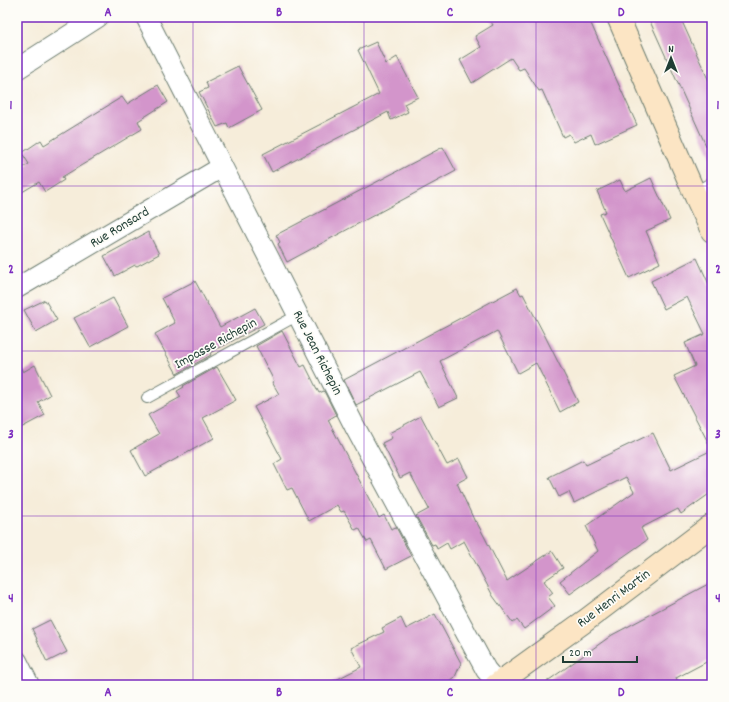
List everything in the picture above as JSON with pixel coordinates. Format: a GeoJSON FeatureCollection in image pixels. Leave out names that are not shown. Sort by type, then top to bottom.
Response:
{"type":"FeatureCollection","features":[{"type":"Feature","properties":{"kind":"street"},"geometry":{"type":"LineString","coordinates":[[17,69],[98,17]]}},
{"type":"Feature","properties":{"kind":"street","name":"Rue Jean Richepin"},"geometry":{"type":"LineString","coordinates":[[146,17],[359,434],[482,663],[497,684]]}},
{"type":"Feature","properties":{"kind":"street"},"geometry":{"type":"LineString","coordinates":[[618,17],[704,192],[712,231]]}},
{"type":"Feature","properties":{"kind":"street","name":"Rue Ronsard"},"geometry":{"type":"LineString","coordinates":[[17,288],[222,167]]}},
{"type":"Feature","properties":{"kind":"street","name":"Rue Henri Martin"},"geometry":{"type":"LineString","coordinates":[[497,684],[585,621],[712,525]]}},
{"type":"Feature","properties":{"kind":"street"},"geometry":{"type":"LineString","coordinates":[[17,661],[29,685]]}},
{"type":"Feature","properties":{"kind":"lane","name":"Impasse Richepin"},"geometry":{"type":"LineString","coordinates":[[147,398],[298,314]]}},
{"type":"Feature","properties":{"kind":"building"},"geometry":{"type":"Polygon","coordinates":[[[488,17],[588,17],[637,125],[595,144],[591,134],[574,142],[569,134],[563,137],[542,90],[539,91],[524,68],[519,70],[511,58],[472,83],[460,60],[481,47],[475,36],[493,25],[488,17]]]}},
{"type":"Feature","properties":{"kind":"building"},"geometry":{"type":"Polygon","coordinates":[[[648,17],[680,17],[712,88],[712,159],[648,17]]]}},
{"type":"Feature","properties":{"kind":"building"},"geometry":{"type":"Polygon","coordinates":[[[376,42],[386,64],[397,57],[418,97],[404,104],[408,112],[391,120],[388,112],[272,172],[263,154],[379,94],[358,50],[376,42]]]}},
{"type":"Feature","properties":{"kind":"building"},"geometry":{"type":"Polygon","coordinates":[[[238,66],[262,110],[229,128],[227,123],[217,127],[199,92],[208,88],[206,82],[238,66]]]}},
{"type":"Feature","properties":{"kind":"building"},"geometry":{"type":"Polygon","coordinates":[[[158,85],[168,102],[138,121],[142,129],[62,177],[64,180],[45,192],[39,182],[17,195],[17,171],[29,164],[22,153],[41,140],[44,145],[122,97],[127,104],[158,85]]]}},
{"type":"Feature","properties":{"kind":"building"},"geometry":{"type":"Polygon","coordinates":[[[443,147],[456,171],[287,262],[278,244],[280,242],[276,235],[443,147]]]}},
{"type":"Feature","properties":{"kind":"building"},"geometry":{"type":"Polygon","coordinates":[[[651,178],[670,220],[646,231],[660,263],[629,278],[600,214],[606,212],[597,191],[620,180],[625,191],[651,178]]]}},
{"type":"Feature","properties":{"kind":"building"},"geometry":{"type":"Polygon","coordinates":[[[148,232],[159,254],[115,276],[104,256],[148,232]]]}},
{"type":"Feature","properties":{"kind":"building"},"geometry":{"type":"Polygon","coordinates":[[[697,258],[712,291],[712,450],[674,376],[695,366],[685,343],[705,334],[687,297],[664,309],[651,281],[697,258]]]}},
{"type":"Feature","properties":{"kind":"building"},"geometry":{"type":"Polygon","coordinates":[[[195,281],[220,327],[255,308],[264,324],[210,353],[211,355],[177,374],[155,334],[175,323],[162,298],[195,281]]]}},
{"type":"Feature","properties":{"kind":"building"},"geometry":{"type":"Polygon","coordinates":[[[517,288],[521,295],[523,294],[578,402],[560,412],[536,363],[518,373],[497,331],[440,361],[458,398],[439,407],[420,372],[356,405],[344,380],[517,288]]]}},
{"type":"Feature","properties":{"kind":"building"},"geometry":{"type":"Polygon","coordinates":[[[113,298],[128,326],[90,347],[74,318],[113,298]]]}},
{"type":"Feature","properties":{"kind":"building"},"geometry":{"type":"Polygon","coordinates":[[[45,300],[57,320],[36,332],[24,310],[45,300]]]}},
{"type":"Feature","properties":{"kind":"building"},"geometry":{"type":"Polygon","coordinates":[[[282,331],[301,367],[305,365],[319,393],[324,391],[336,415],[328,420],[379,518],[384,515],[391,529],[396,527],[411,556],[386,569],[371,540],[367,542],[359,528],[355,530],[344,511],[341,512],[337,505],[309,521],[292,488],[287,490],[274,464],[282,459],[254,407],[279,394],[256,346],[282,331]]]}},
{"type":"Feature","properties":{"kind":"building"},"geometry":{"type":"Polygon","coordinates":[[[17,361],[23,372],[35,365],[50,395],[38,402],[45,415],[17,430],[17,361]]]}},
{"type":"Feature","properties":{"kind":"building"},"geometry":{"type":"Polygon","coordinates":[[[217,367],[236,400],[203,418],[214,438],[145,476],[131,450],[159,434],[148,415],[181,397],[177,391],[184,387],[183,386],[217,367]]]}},
{"type":"Feature","properties":{"kind":"building"},"geometry":{"type":"Polygon","coordinates":[[[421,416],[447,465],[459,459],[468,477],[457,483],[475,522],[476,521],[507,581],[552,551],[563,568],[544,581],[553,593],[548,597],[555,606],[524,629],[517,620],[513,623],[493,596],[464,541],[450,549],[447,543],[437,549],[435,544],[432,545],[416,516],[429,509],[410,473],[400,478],[382,443],[392,438],[389,433],[421,416]]]}},
{"type":"Feature","properties":{"kind":"building"},"geometry":{"type":"Polygon","coordinates":[[[653,433],[671,470],[712,450],[712,492],[681,514],[678,509],[641,528],[647,540],[570,594],[560,581],[598,551],[586,526],[634,492],[626,477],[574,503],[569,492],[559,497],[549,477],[583,460],[586,465],[653,433]]]}},
{"type":"Feature","properties":{"kind":"building"},"geometry":{"type":"Polygon","coordinates":[[[712,582],[712,659],[676,678],[679,685],[542,685],[612,635],[712,582]]]}},
{"type":"Feature","properties":{"kind":"building"},"geometry":{"type":"Polygon","coordinates":[[[435,614],[461,663],[455,677],[445,685],[326,685],[361,667],[351,648],[384,632],[382,628],[401,618],[406,629],[435,614]]]}},
{"type":"Feature","properties":{"kind":"building"},"geometry":{"type":"Polygon","coordinates":[[[50,620],[67,652],[47,662],[32,629],[50,620]]]}}]}
